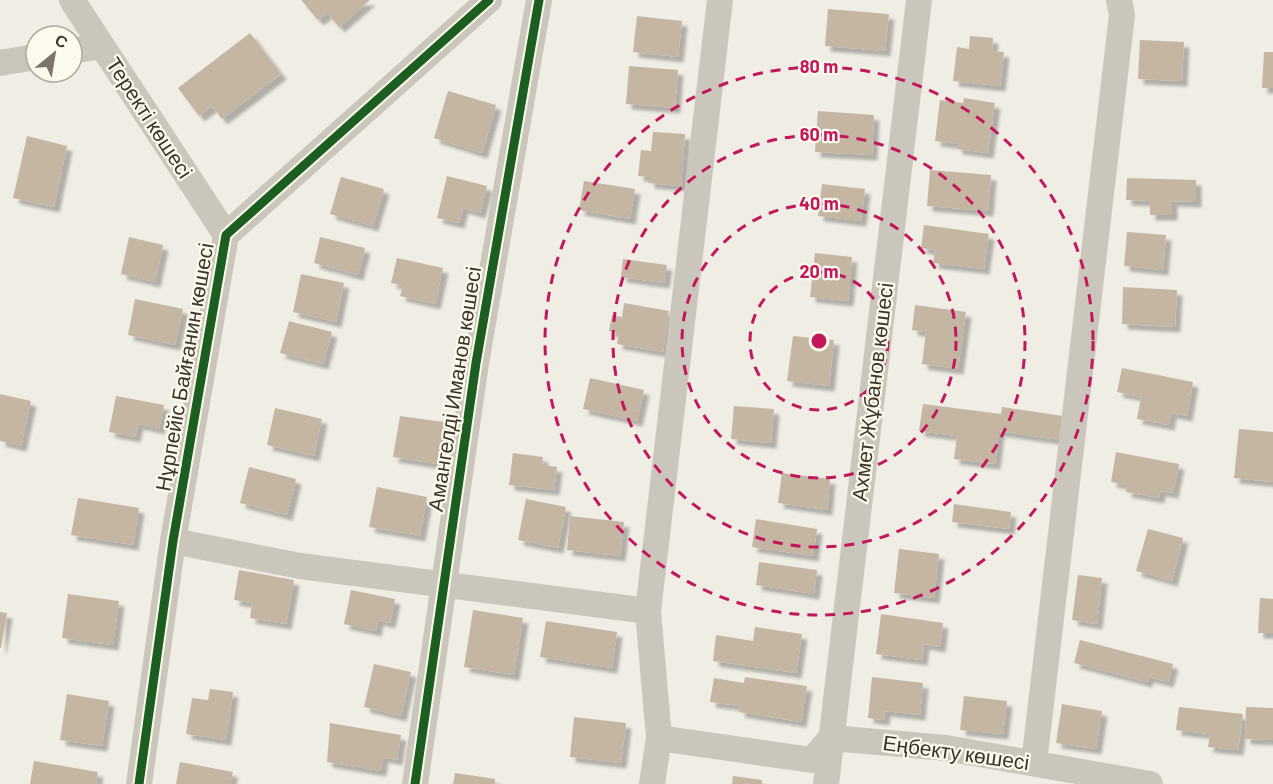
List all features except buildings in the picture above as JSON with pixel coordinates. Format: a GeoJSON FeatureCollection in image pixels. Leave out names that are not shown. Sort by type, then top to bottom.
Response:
{"type":"FeatureCollection","features":[{"type":"Feature","properties":{"kind":"street","name":"Теректі көшесі"},"geometry":{"type":"LineString","coordinates":[[72,0],[226,235]]}},
{"type":"Feature","properties":{"kind":"street","name":"Нұрпейіс Байғанин көшесі"},"geometry":{"type":"LineString","coordinates":[[139,784],[173,541],[226,235],[489,0]]}},
{"type":"Feature","properties":{"kind":"street","name":"Амангелді Иманов көшесі"},"geometry":{"type":"LineString","coordinates":[[415,784],[476,363],[539,0]]}},
{"type":"Feature","properties":{"kind":"street"},"geometry":{"type":"LineString","coordinates":[[652,784],[659,738],[648,611],[720,0]]}},
{"type":"Feature","properties":{"kind":"street","name":"Ахмет Жұбанов көшесі"},"geometry":{"type":"LineString","coordinates":[[826,784],[919,0]]}},
{"type":"Feature","properties":{"kind":"street"},"geometry":{"type":"LineString","coordinates":[[1034,764],[1122,15],[1119,0]]}},
{"type":"Feature","properties":{"kind":"street"},"geometry":{"type":"LineString","coordinates":[[84,49],[101,46]]}},
{"type":"Feature","properties":{"kind":"street"},"geometry":{"type":"LineString","coordinates":[[0,63],[24,59]]}},
{"type":"Feature","properties":{"kind":"street"},"geometry":{"type":"LineString","coordinates":[[173,541],[300,566],[648,611]]}},
{"type":"Feature","properties":{"kind":"street"},"geometry":{"type":"LineString","coordinates":[[659,738],[812,760],[831,738]]}},
{"type":"Feature","properties":{"kind":"street","name":"Еңбекту көшесі"},"geometry":{"type":"LineString","coordinates":[[831,738],[946,748],[1150,784]]}},
{"type":"Feature","properties":{"kind":"cycle path"},"geometry":{"type":"LineString","coordinates":[[139,784],[173,541],[226,235],[489,0]]}},
{"type":"Feature","properties":{"kind":"cycle path"},"geometry":{"type":"LineString","coordinates":[[415,784],[476,363],[539,0]]}}]}
